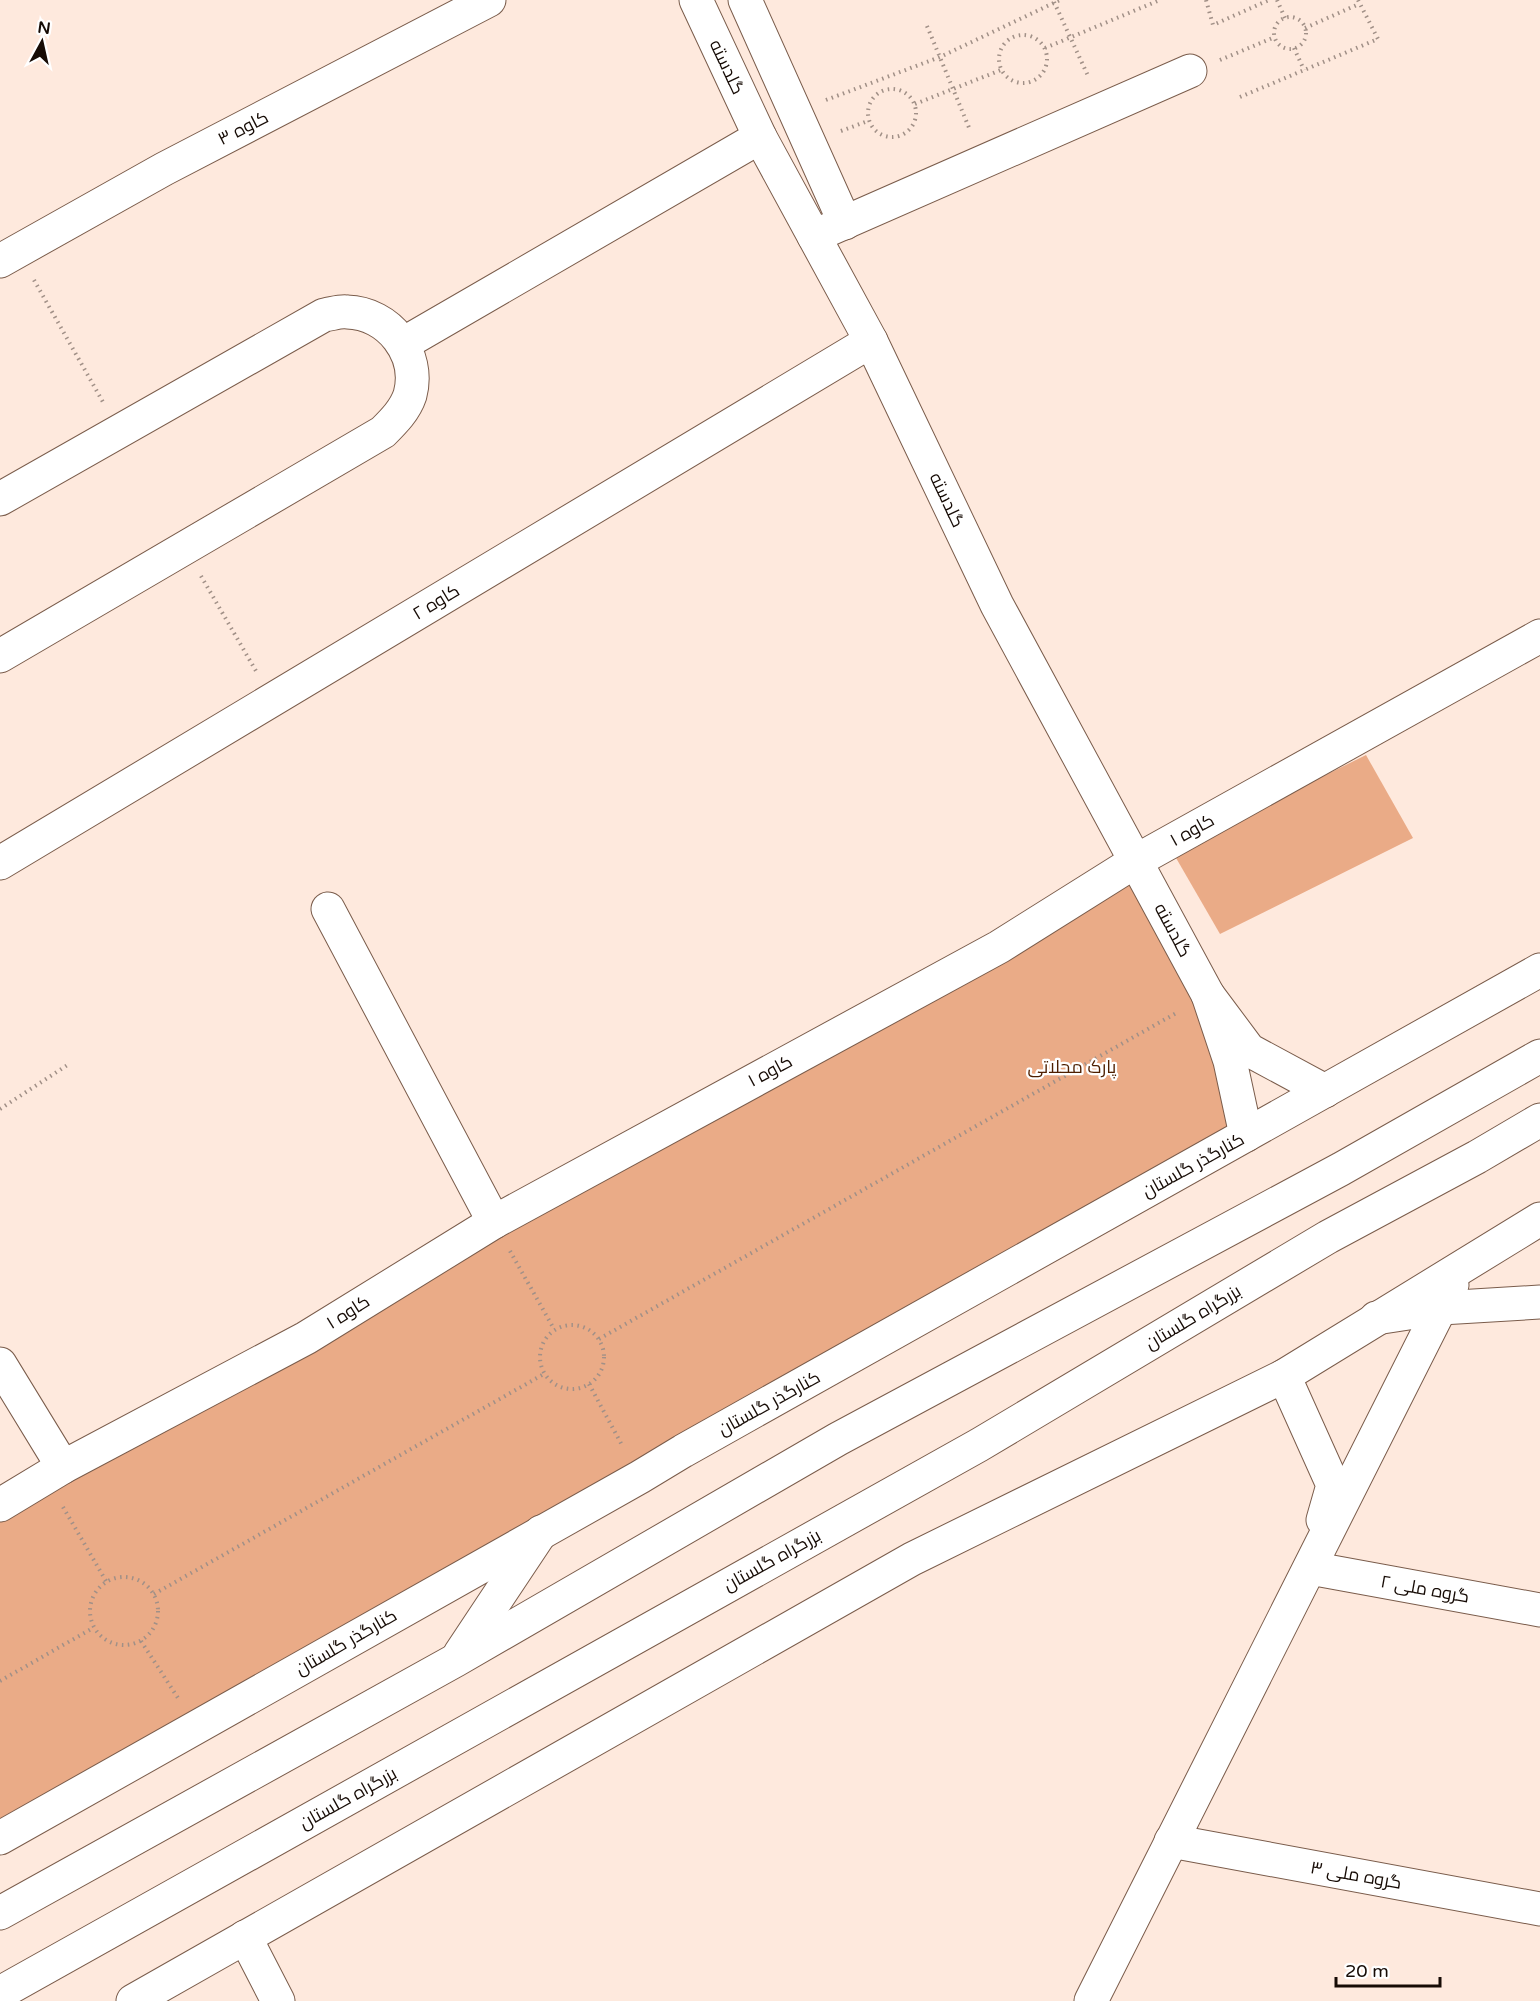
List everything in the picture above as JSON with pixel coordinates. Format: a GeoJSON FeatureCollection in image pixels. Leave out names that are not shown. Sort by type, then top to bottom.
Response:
{"type":"FeatureCollection","features":[{"type":"Feature","properties":{"kind":"main road","name":"کاوه ۳"},"geometry":{"type":"LineString","coordinates":[[9,256],[164,169],[489,0]]}},
{"type":"Feature","properties":{"kind":"main road","name":"گلدسته"},"geometry":{"type":"LineString","coordinates":[[696,0],[760,137],[871,341],[996,605],[1208,994]]}},
{"type":"Feature","properties":{"kind":"main road"},"geometry":{"type":"LineString","coordinates":[[745,0],[845,223]]}},
{"type":"Feature","properties":{"kind":"main road"},"geometry":{"type":"LineString","coordinates":[[814,236],[1191,71]]}},
{"type":"Feature","properties":{"kind":"main road"},"geometry":{"type":"LineString","coordinates":[[402,344],[760,137]]}},
{"type":"Feature","properties":{"kind":"main road"},"geometry":{"type":"LineString","coordinates":[[0,499],[324,315],[347,312],[373,317],[395,333],[410,360],[412,373],[410,395],[399,417],[383,432],[0,657]]}},
{"type":"Feature","properties":{"kind":"main road","name":"کاوه ۲"},"geometry":{"type":"LineString","coordinates":[[0,863],[871,341]]}},
{"type":"Feature","properties":{"kind":"main road","name":"کاوه ۱"},"geometry":{"type":"LineString","coordinates":[[0,1505],[54,1472],[306,1338],[494,1222],[999,947],[1137,861],[1540,636]]}},
{"type":"Feature","properties":{"kind":"main road"},"geometry":{"type":"LineString","coordinates":[[328,909],[494,1222]]}},
{"type":"Feature","properties":{"kind":"main road","name":"کنارگذر گلستان"},"geometry":{"type":"LineString","coordinates":[[0,1838],[693,1445],[1540,970]]}},
{"type":"Feature","properties":{"kind":"main road"},"geometry":{"type":"LineString","coordinates":[[1208,994],[1249,1050],[1325,1091]]}},
{"type":"Feature","properties":{"kind":"main road"},"geometry":{"type":"LineString","coordinates":[[1208,994],[1230,1061],[1246,1135]]}},
{"type":"Feature","properties":{"kind":"main road"},"geometry":{"type":"LineString","coordinates":[[0,1913],[456,1660],[838,1439],[1341,1169],[1540,1056]]}},
{"type":"Feature","properties":{"kind":"main road","name":"بزرگراه گلستان"},"geometry":{"type":"LineString","coordinates":[[0,1994],[979,1445],[1328,1237],[1477,1157],[1540,1120]]}},
{"type":"Feature","properties":{"kind":"main road"},"geometry":{"type":"LineString","coordinates":[[133,2001],[912,1559],[1284,1376],[1540,1218]]}},
{"type":"Feature","properties":{"kind":"main road"},"geometry":{"type":"LineString","coordinates":[[1090,2001],[1462,1266]]}},
{"type":"Feature","properties":{"kind":"main road"},"geometry":{"type":"LineString","coordinates":[[1376,1318],[1441,1308],[1540,1302]]}},
{"type":"Feature","properties":{"kind":"main road"},"geometry":{"type":"LineString","coordinates":[[0,1364],[54,1472]]}},
{"type":"Feature","properties":{"kind":"main road"},"geometry":{"type":"LineString","coordinates":[[1284,1376],[1333,1485],[1310,1568]]}},
{"type":"Feature","properties":{"kind":"main road"},"geometry":{"type":"LineString","coordinates":[[456,1660],[541,1532]]}},
{"type":"Feature","properties":{"kind":"main road","name":"گروه ملی ۲"},"geometry":{"type":"LineString","coordinates":[[1310,1568],[1540,1610]]}},
{"type":"Feature","properties":{"kind":"main road","name":"گروه ملی ۳"},"geometry":{"type":"LineString","coordinates":[[1171,1841],[1540,1909]]}},
{"type":"Feature","properties":{"kind":"main road"},"geometry":{"type":"LineString","coordinates":[[245,1937],[278,2001]]}},
{"type":"Feature","properties":{"kind":"path"},"geometry":{"type":"LineString","coordinates":[[795,111],[940,57],[1060,0]]}},
{"type":"Feature","properties":{"kind":"path"},"geometry":{"type":"LineString","coordinates":[[1045,48],[1160,0]]}},
{"type":"Feature","properties":{"kind":"path"},"geometry":{"type":"LineString","coordinates":[[1206,0],[1213,25],[1269,0]]}},
{"type":"Feature","properties":{"kind":"path"},"geometry":{"type":"LineString","coordinates":[[1277,0],[1285,18]]}},
{"type":"Feature","properties":{"kind":"path"},"geometry":{"type":"LineString","coordinates":[[1054,2],[1103,110]]}},
{"type":"Feature","properties":{"kind":"path"},"geometry":{"type":"LineString","coordinates":[[1240,97],[1378,39],[1359,2],[1305,28]]}},
{"type":"Feature","properties":{"kind":"path"},"geometry":{"type":"LineString","coordinates":[[1293,17],[1301,21],[1305,28],[1305,36],[1301,44],[1294,48],[1286,48],[1275,38],[1274,29],[1278,22],[1285,18],[1293,17]]}},
{"type":"Feature","properties":{"kind":"path"},"geometry":{"type":"LineString","coordinates":[[927,26],[982,162]]}},
{"type":"Feature","properties":{"kind":"path"},"geometry":{"type":"LineString","coordinates":[[1018,35],[1028,35],[1038,40],[1045,48],[1048,59],[1045,69],[1038,78],[1018,83],[1008,78],[1001,70],[999,59],[1001,49],[1008,40],[1018,35]]}},
{"type":"Feature","properties":{"kind":"path"},"geometry":{"type":"LineString","coordinates":[[1191,71],[1275,38]]}},
{"type":"Feature","properties":{"kind":"path"},"geometry":{"type":"LineString","coordinates":[[1294,48],[1304,70]]}},
{"type":"Feature","properties":{"kind":"path"},"geometry":{"type":"LineString","coordinates":[[915,104],[1001,70]]}},
{"type":"Feature","properties":{"kind":"path"},"geometry":{"type":"LineString","coordinates":[[880,80],[884,90]]}},
{"type":"Feature","properties":{"kind":"path"},"geometry":{"type":"LineString","coordinates":[[900,89],[909,95],[915,104],[916,115],[913,126],[905,133],[895,137],[884,136],[874,131],[868,121],[867,111],[870,100],[878,92],[900,89]]}},
{"type":"Feature","properties":{"kind":"path"},"geometry":{"type":"LineString","coordinates":[[9,256],[119,431]]}},
{"type":"Feature","properties":{"kind":"path"},"geometry":{"type":"LineString","coordinates":[[185,549],[273,700]]}},
{"type":"Feature","properties":{"kind":"path"},"geometry":{"type":"LineString","coordinates":[[600,1339],[1208,994]]}},
{"type":"Feature","properties":{"kind":"path"},"geometry":{"type":"LineString","coordinates":[[0,1108],[69,1064]]}},
{"type":"Feature","properties":{"kind":"path"},"geometry":{"type":"LineString","coordinates":[[494,1222],[554,1329]]}},
{"type":"Feature","properties":{"kind":"path"},"geometry":{"type":"LineString","coordinates":[[566,1324],[579,1325],[591,1330],[600,1339],[604,1351],[604,1364],[598,1376],[589,1384],[578,1389],[565,1388],[553,1383],[544,1374],[540,1362],[540,1350],[545,1338],[554,1329],[566,1324]]}},
{"type":"Feature","properties":{"kind":"path"},"geometry":{"type":"LineString","coordinates":[[154,1594],[544,1374]]}},
{"type":"Feature","properties":{"kind":"path"},"geometry":{"type":"LineString","coordinates":[[589,1384],[640,1477]]}},
{"type":"Feature","properties":{"kind":"path"},"geometry":{"type":"LineString","coordinates":[[54,1472],[106,1581]]}},
{"type":"Feature","properties":{"kind":"path"},"geometry":{"type":"LineString","coordinates":[[119,1576],[133,1578],[145,1584],[154,1594],[158,1607],[157,1620],[151,1632],[141,1641],[128,1646],[115,1645],[102,1639],[93,1628],[89,1616],[90,1602],[96,1590],[106,1581],[119,1576]]}},
{"type":"Feature","properties":{"kind":"path"},"geometry":{"type":"LineString","coordinates":[[0,1681],[93,1628]]}},
{"type":"Feature","properties":{"kind":"path"},"geometry":{"type":"LineString","coordinates":[[141,1641],[197,1727]]}},
{"type":"Feature","properties":{"kind":"green space"},"geometry":{"type":"Polygon","coordinates":[[[1366,755],[1413,838],[1220,934],[1172,851],[1366,755]]]}},
{"type":"Feature","properties":{"kind":"green space","name":"پارک محلاتی"},"geometry":{"type":"Polygon","coordinates":[[[1136,861],[1230,1061],[1246,1135],[0,1838],[0,1520],[1136,861]]]}}]}
